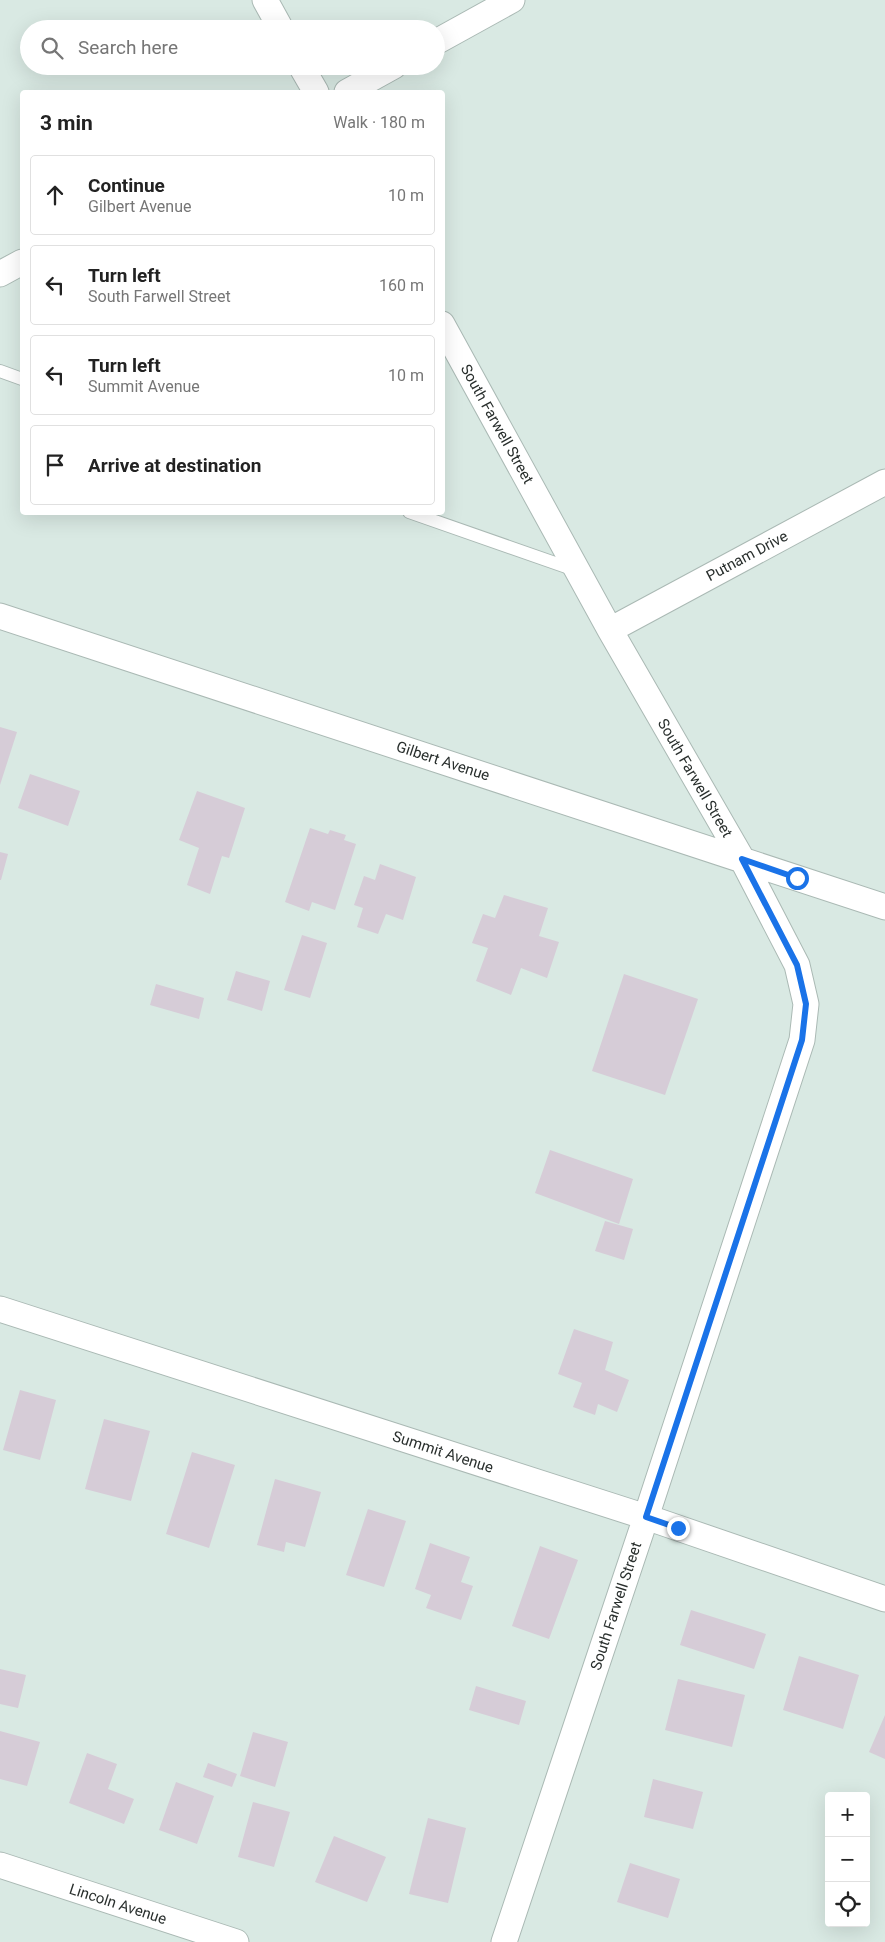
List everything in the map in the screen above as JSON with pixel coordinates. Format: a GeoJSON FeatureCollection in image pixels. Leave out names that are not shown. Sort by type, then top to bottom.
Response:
{"type":"FeatureCollection","features":[{"type":"Feature","properties":{"kind":"street"},"geometry":{"type":"LineString","coordinates":[[265,0],[276,20]]}},
{"type":"Feature","properties":{"kind":"street"},"geometry":{"type":"LineString","coordinates":[[445,37],[512,0]]}},
{"type":"Feature","properties":{"kind":"street"},"geometry":{"type":"LineString","coordinates":[[306,75],[315,90]]}},
{"type":"Feature","properties":{"kind":"street"},"geometry":{"type":"LineString","coordinates":[[351,90],[378,75]]}},
{"type":"Feature","properties":{"kind":"street"},"geometry":{"type":"LineString","coordinates":[[0,274],[20,263]]}},
{"type":"Feature","properties":{"kind":"street","name":"South Farwell Street"},"geometry":{"type":"LineString","coordinates":[[445,329],[610,630],[742,859],[797,965],[806,1004],[802,1040],[646,1517],[504,1942]]}},
{"type":"Feature","properties":{"kind":"street","name":"Putnam Drive"},"geometry":{"type":"LineString","coordinates":[[610,630],[885,482]]}},
{"type":"Feature","properties":{"kind":"street","name":"Gilbert Avenue"},"geometry":{"type":"LineString","coordinates":[[0,616],[885,907]]}},
{"type":"Feature","properties":{"kind":"street","name":"Summit Avenue"},"geometry":{"type":"LineString","coordinates":[[0,1309],[646,1517],[885,1599]]}},
{"type":"Feature","properties":{"kind":"street","name":"Lincoln Avenue"},"geometry":{"type":"LineString","coordinates":[[0,1865],[236,1942]]}},
{"type":"Feature","properties":{"kind":"lane"},"geometry":{"type":"LineString","coordinates":[[0,371],[20,378]]}},
{"type":"Feature","properties":{"kind":"lane"},"geometry":{"type":"LineString","coordinates":[[418,515],[578,571]]}},
{"type":"Feature","properties":{"kind":"building"},"geometry":{"type":"Polygon","coordinates":[[[0,727],[17,732],[0,785],[0,727]]]}},
{"type":"Feature","properties":{"kind":"building"},"geometry":{"type":"Polygon","coordinates":[[[30,774],[80,791],[68,826],[18,808],[30,774]]]}},
{"type":"Feature","properties":{"kind":"building"},"geometry":{"type":"Polygon","coordinates":[[[197,791],[245,808],[229,858],[222,856],[210,894],[187,885],[199,848],[179,840],[197,791]]]}},
{"type":"Feature","properties":{"kind":"building"},"geometry":{"type":"Polygon","coordinates":[[[310,828],[328,834],[330,830],[346,835],[344,840],[356,844],[335,910],[312,902],[309,911],[285,902],[310,828]]]}},
{"type":"Feature","properties":{"kind":"building"},"geometry":{"type":"Polygon","coordinates":[[[0,852],[8,854],[1,880],[0,880],[0,852]]]}},
{"type":"Feature","properties":{"kind":"building"},"geometry":{"type":"Polygon","coordinates":[[[380,864],[416,877],[403,920],[386,914],[378,934],[357,927],[363,908],[354,905],[364,876],[375,880],[380,864]]]}},
{"type":"Feature","properties":{"kind":"building"},"geometry":{"type":"Polygon","coordinates":[[[504,895],[548,908],[539,936],[559,942],[547,978],[521,968],[511,995],[476,981],[488,948],[472,943],[483,914],[495,918],[504,895]]]}},
{"type":"Feature","properties":{"kind":"building"},"geometry":{"type":"Polygon","coordinates":[[[302,935],[327,943],[310,998],[284,990],[302,935]]]}},
{"type":"Feature","properties":{"kind":"building"},"geometry":{"type":"Polygon","coordinates":[[[236,971],[270,981],[262,1011],[227,1000],[236,971]]]}},
{"type":"Feature","properties":{"kind":"building"},"geometry":{"type":"Polygon","coordinates":[[[624,974],[698,999],[665,1095],[592,1071],[624,974]]]}},
{"type":"Feature","properties":{"kind":"building"},"geometry":{"type":"Polygon","coordinates":[[[156,984],[204,998],[199,1019],[150,1005],[156,984]]]}},
{"type":"Feature","properties":{"kind":"building"},"geometry":{"type":"Polygon","coordinates":[[[550,1150],[633,1179],[619,1224],[535,1193],[550,1150]]]}},
{"type":"Feature","properties":{"kind":"building"},"geometry":{"type":"Polygon","coordinates":[[[605,1221],[633,1229],[624,1260],[595,1251],[605,1221]]]}},
{"type":"Feature","properties":{"kind":"building"},"geometry":{"type":"Polygon","coordinates":[[[574,1329],[613,1342],[605,1370],[629,1380],[617,1412],[598,1404],[595,1415],[573,1407],[582,1383],[558,1374],[574,1329]]]}},
{"type":"Feature","properties":{"kind":"building"},"geometry":{"type":"Polygon","coordinates":[[[20,1390],[56,1400],[40,1460],[3,1450],[20,1390]]]}},
{"type":"Feature","properties":{"kind":"building"},"geometry":{"type":"Polygon","coordinates":[[[104,1419],[150,1431],[131,1501],[85,1489],[104,1419]]]}},
{"type":"Feature","properties":{"kind":"building"},"geometry":{"type":"Polygon","coordinates":[[[192,1452],[235,1465],[209,1548],[166,1534],[192,1452]]]}},
{"type":"Feature","properties":{"kind":"building"},"geometry":{"type":"Polygon","coordinates":[[[275,1479],[321,1492],[305,1547],[286,1542],[284,1552],[257,1545],[275,1479]]]}},
{"type":"Feature","properties":{"kind":"building"},"geometry":{"type":"Polygon","coordinates":[[[368,1509],[406,1521],[384,1587],[346,1575],[368,1509]]]}},
{"type":"Feature","properties":{"kind":"building"},"geometry":{"type":"Polygon","coordinates":[[[430,1543],[470,1557],[461,1582],[473,1586],[461,1620],[426,1608],[431,1595],[415,1589],[430,1543]]]}},
{"type":"Feature","properties":{"kind":"building"},"geometry":{"type":"Polygon","coordinates":[[[540,1546],[578,1560],[549,1639],[512,1626],[540,1546]]]}},
{"type":"Feature","properties":{"kind":"building"},"geometry":{"type":"Polygon","coordinates":[[[691,1610],[766,1634],[754,1669],[680,1645],[691,1610]]]}},
{"type":"Feature","properties":{"kind":"building"},"geometry":{"type":"Polygon","coordinates":[[[799,1656],[859,1675],[843,1729],[783,1710],[799,1656]]]}},
{"type":"Feature","properties":{"kind":"building"},"geometry":{"type":"Polygon","coordinates":[[[0,1669],[26,1675],[18,1708],[0,1704],[0,1669]]]}},
{"type":"Feature","properties":{"kind":"building"},"geometry":{"type":"Polygon","coordinates":[[[678,1679],[745,1695],[732,1747],[665,1730],[678,1679]]]}},
{"type":"Feature","properties":{"kind":"building"},"geometry":{"type":"Polygon","coordinates":[[[476,1686],[526,1701],[519,1725],[469,1710],[476,1686]]]}},
{"type":"Feature","properties":{"kind":"building"},"geometry":{"type":"Polygon","coordinates":[[[885,1715],[885,1759],[869,1752],[885,1715]]]}},
{"type":"Feature","properties":{"kind":"building"},"geometry":{"type":"Polygon","coordinates":[[[0,1731],[40,1742],[27,1786],[0,1779],[0,1731]]]}},
{"type":"Feature","properties":{"kind":"building"},"geometry":{"type":"Polygon","coordinates":[[[253,1732],[288,1742],[275,1787],[240,1776],[253,1732]]]}},
{"type":"Feature","properties":{"kind":"building"},"geometry":{"type":"Polygon","coordinates":[[[87,1753],[117,1764],[108,1789],[134,1799],[124,1824],[69,1803],[87,1753]]]}},
{"type":"Feature","properties":{"kind":"building"},"geometry":{"type":"Polygon","coordinates":[[[208,1763],[237,1774],[232,1787],[203,1777],[208,1763]]]}},
{"type":"Feature","properties":{"kind":"building"},"geometry":{"type":"Polygon","coordinates":[[[653,1779],[703,1792],[693,1829],[644,1817],[653,1779]]]}},
{"type":"Feature","properties":{"kind":"building"},"geometry":{"type":"Polygon","coordinates":[[[176,1782],[214,1796],[197,1844],[159,1830],[176,1782]]]}},
{"type":"Feature","properties":{"kind":"building"},"geometry":{"type":"Polygon","coordinates":[[[253,1802],[290,1812],[274,1867],[238,1857],[253,1802]]]}},
{"type":"Feature","properties":{"kind":"building"},"geometry":{"type":"Polygon","coordinates":[[[428,1818],[466,1828],[448,1903],[409,1894],[428,1818]]]}},
{"type":"Feature","properties":{"kind":"building"},"geometry":{"type":"Polygon","coordinates":[[[334,1836],[386,1857],[367,1902],[315,1882],[334,1836]]]}},
{"type":"Feature","properties":{"kind":"building"},"geometry":{"type":"Polygon","coordinates":[[[630,1863],[680,1879],[668,1918],[617,1902],[630,1863]]]}},
{"type":"Feature","properties":{"kind":"route"},"geometry":{"type":"LineString","coordinates":[[678,1528],[646,1517],[802,1040],[806,1004],[797,965],[742,859],[797,878]]}}]}
